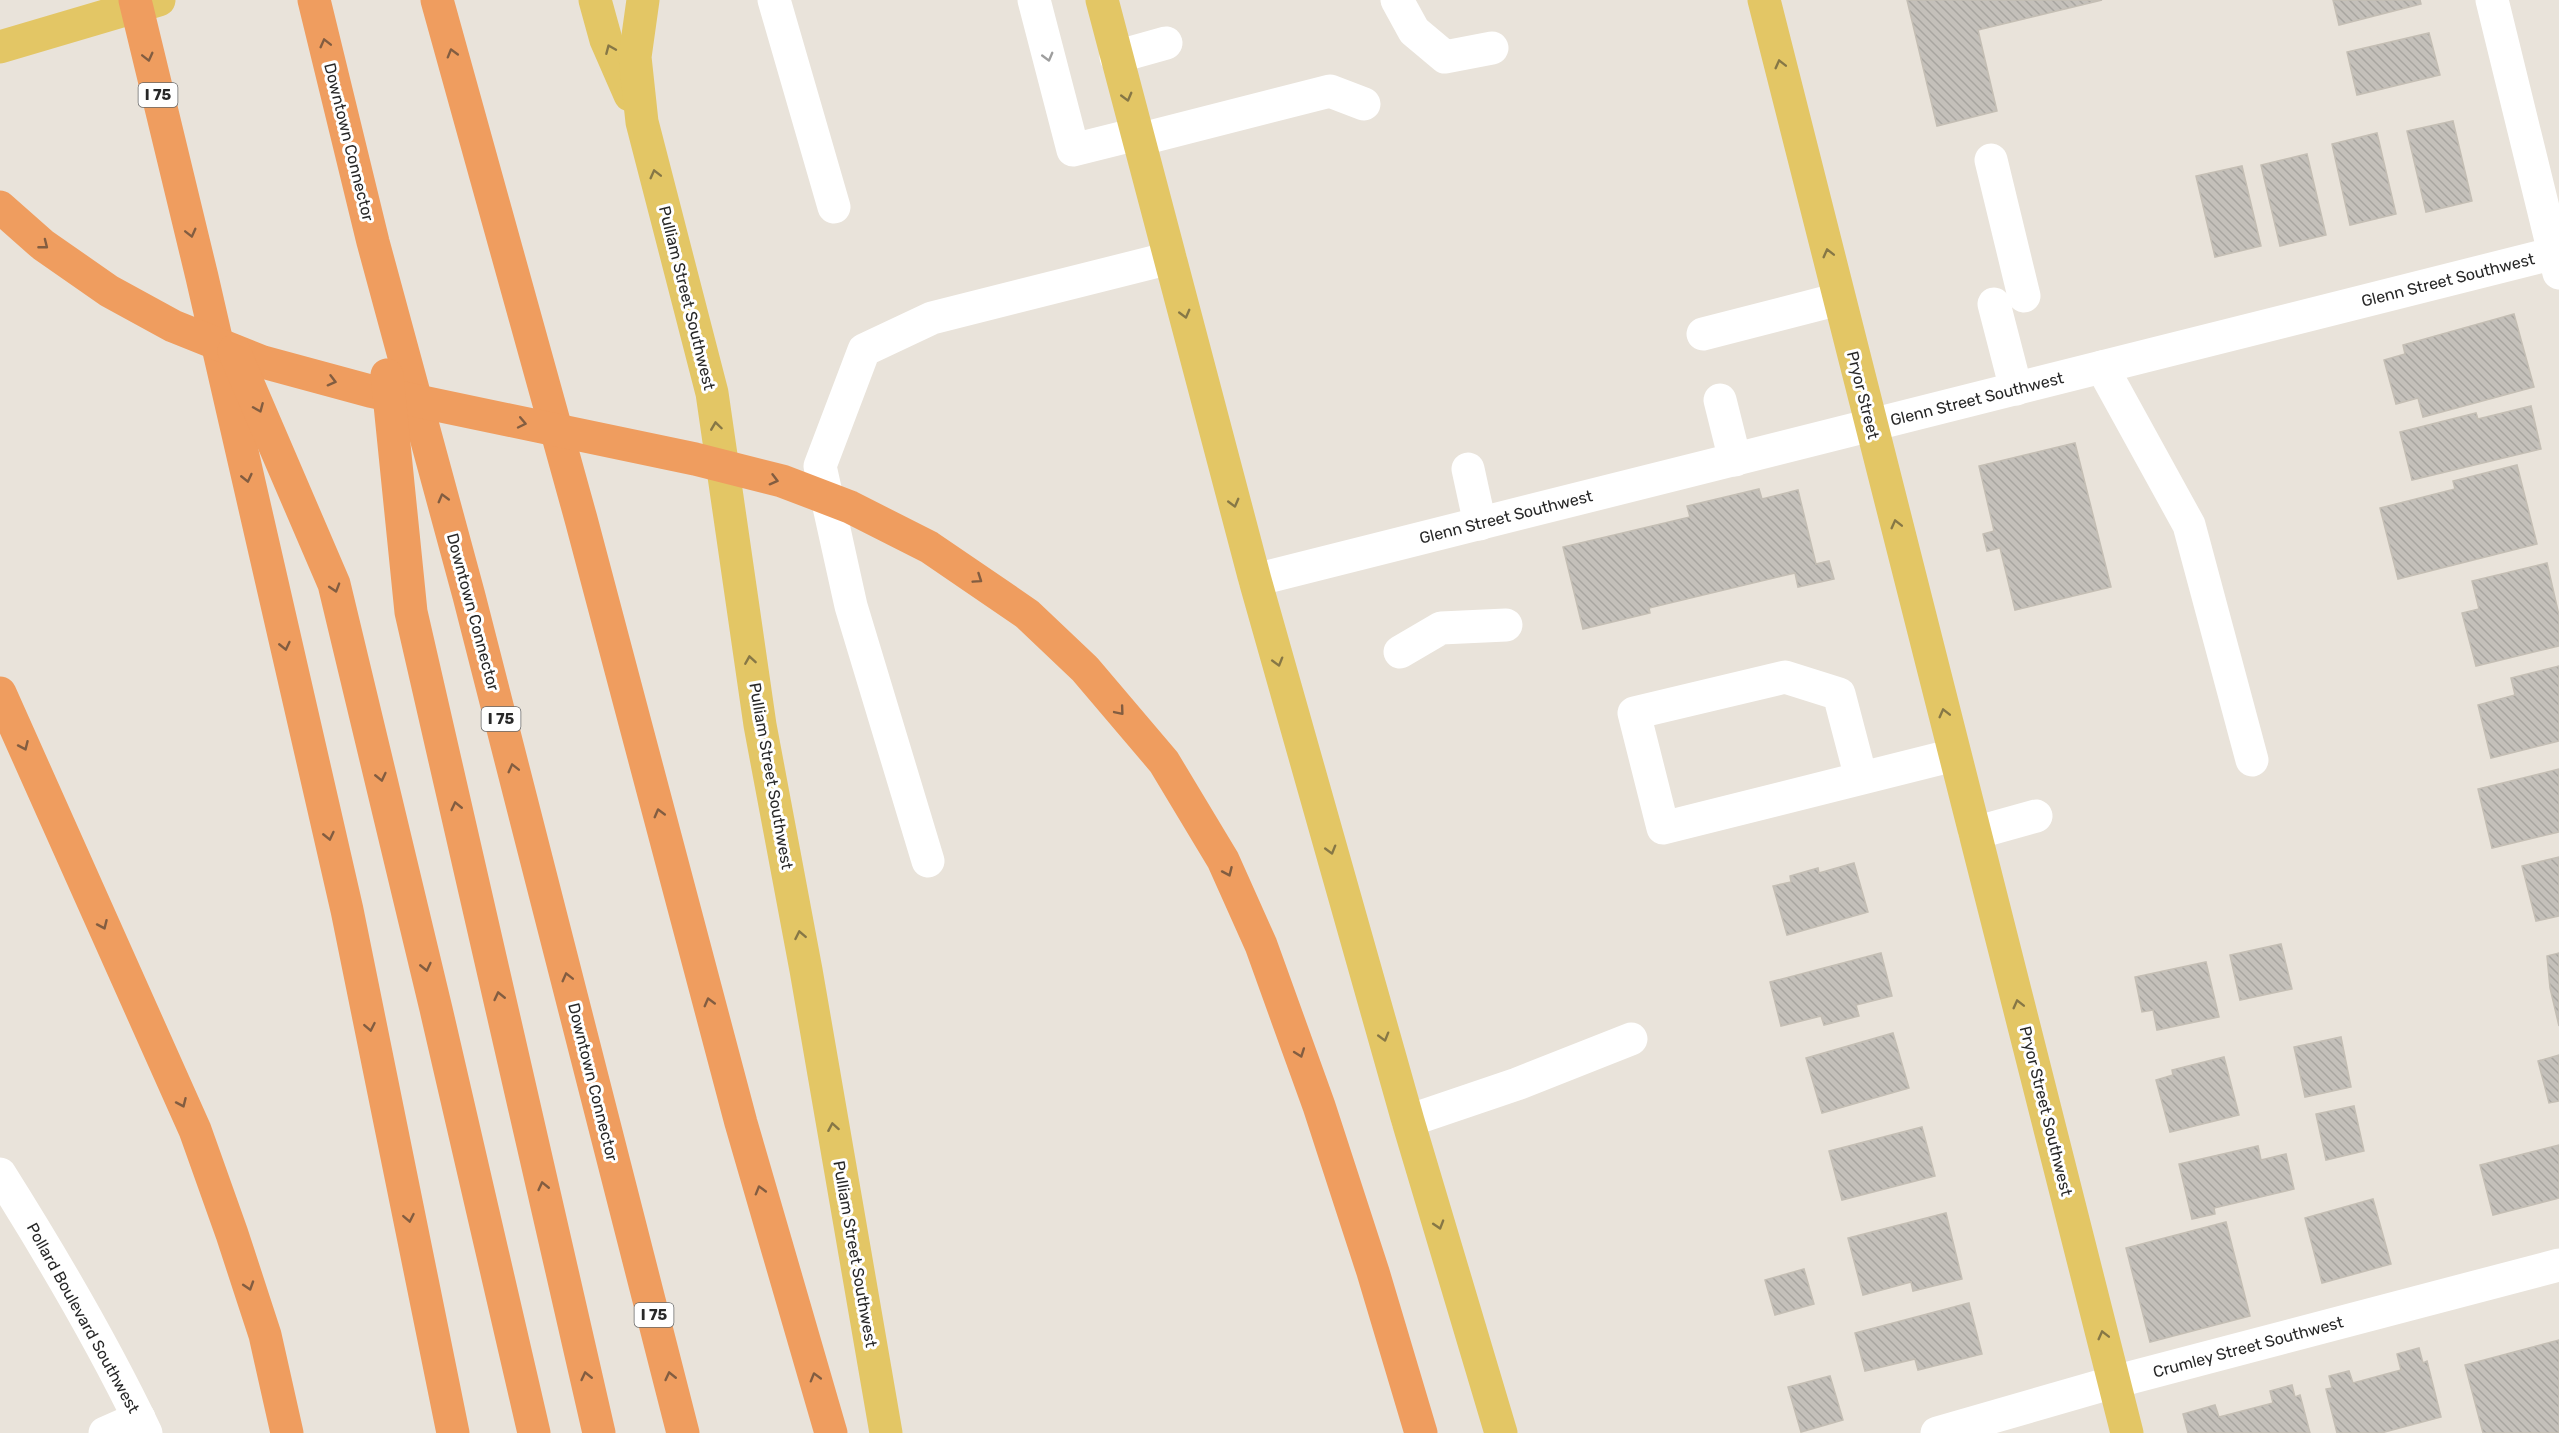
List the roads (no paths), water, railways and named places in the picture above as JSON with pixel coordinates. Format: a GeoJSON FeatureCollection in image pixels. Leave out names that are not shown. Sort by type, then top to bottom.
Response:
{"type":"FeatureCollection","features":[{"type":"Feature","properties":{"kind":"highway","name":"I 75"},"geometry":{"type":"LineString","coordinates":[[135,0],[202,277],[347,910],[453,1433]]}},
{"type":"Feature","properties":{"kind":"highway","name":"Downtown Connector"},"geometry":{"type":"LineString","coordinates":[[314,0],[373,242],[469,596],[683,1433]]}},
{"type":"Feature","properties":{"kind":"highway"},"geometry":{"type":"LineString","coordinates":[[437,0],[581,519],[741,1123],[831,1433]]}},
{"type":"Feature","properties":{"kind":"highway"},"geometry":{"type":"LineString","coordinates":[[0,207],[43,244],[109,291],[173,326],[263,362],[370,391],[695,459],[782,481],[850,507],[929,547],[1028,614],[1085,669],[1164,762],[1223,860],[1261,945],[1319,1106],[1373,1272],[1421,1433]]}},
{"type":"Feature","properties":{"kind":"highway"},"geometry":{"type":"LineString","coordinates":[[373,242],[411,612],[599,1433]]}},
{"type":"Feature","properties":{"kind":"highway"},"geometry":{"type":"LineString","coordinates":[[202,277],[334,584],[436,1008],[534,1433]]}},
{"type":"Feature","properties":{"kind":"highway"},"geometry":{"type":"LineString","coordinates":[[0,693],[195,1130],[265,1335],[287,1433]]}},
{"type":"Feature","properties":{"kind":"main road"},"geometry":{"type":"LineString","coordinates":[[0,47],[159,0]]}},
{"type":"Feature","properties":{"kind":"main road","name":"Pulliam Street Southwest"},"geometry":{"type":"LineString","coordinates":[[595,0],[606,40],[642,122]]}},
{"type":"Feature","properties":{"kind":"main road","name":"Pulliam Street Southwest"},"geometry":{"type":"LineString","coordinates":[[642,0],[635,57],[642,122],[712,393],[760,725],[806,970],[886,1433]]}},
{"type":"Feature","properties":{"kind":"main road"},"geometry":{"type":"LineString","coordinates":[[1101,0],[1255,580],[1408,1121],[1501,1433]]}},
{"type":"Feature","properties":{"kind":"main road","name":"Pryor Street"},"geometry":{"type":"LineString","coordinates":[[1764,0],[1964,790]]}},
{"type":"Feature","properties":{"kind":"main road","name":"Pryor Street Southwest"},"geometry":{"type":"LineString","coordinates":[[1964,790],[2127,1433]]}},
{"type":"Feature","properties":{"kind":"street"},"geometry":{"type":"LineString","coordinates":[[774,0],[834,207]]}},
{"type":"Feature","properties":{"kind":"street"},"geometry":{"type":"LineString","coordinates":[[1034,0],[1073,150],[1330,91],[1364,104]]}},
{"type":"Feature","properties":{"kind":"street"},"geometry":{"type":"LineString","coordinates":[[1397,0],[1414,31],[1445,57],[1491,48]]}},
{"type":"Feature","properties":{"kind":"street"},"geometry":{"type":"LineString","coordinates":[[2492,0],[2557,260]]}},
{"type":"Feature","properties":{"kind":"street"},"geometry":{"type":"LineString","coordinates":[[1116,57],[1166,43]]}},
{"type":"Feature","properties":{"kind":"street"},"geometry":{"type":"LineString","coordinates":[[1991,160],[2009,300],[2016,389]]}},
{"type":"Feature","properties":{"kind":"street"},"geometry":{"type":"LineString","coordinates":[[928,861],[851,606],[820,466],[864,351],[932,318],[1170,258]]}},
{"type":"Feature","properties":{"kind":"street","name":"Glenn Street Southwest"},"geometry":{"type":"LineString","coordinates":[[1255,580],[2102,367],[2557,260]]}},
{"type":"Feature","properties":{"kind":"street"},"geometry":{"type":"LineString","coordinates":[[1703,334],[1839,299]]}},
{"type":"Feature","properties":{"kind":"street"},"geometry":{"type":"LineString","coordinates":[[2102,367],[2189,525],[2252,760]]}},
{"type":"Feature","properties":{"kind":"street"},"geometry":{"type":"LineString","coordinates":[[1720,400],[1735,460]]}},
{"type":"Feature","properties":{"kind":"street"},"geometry":{"type":"LineString","coordinates":[[1468,469],[1480,524]]}},
{"type":"Feature","properties":{"kind":"street"},"geometry":{"type":"LineString","coordinates":[[1400,652],[1441,627],[1506,625]]}},
{"type":"Feature","properties":{"kind":"street"},"geometry":{"type":"LineString","coordinates":[[1861,778],[1839,694],[1785,677],[1634,713],[1663,828],[1954,755]]}},
{"type":"Feature","properties":{"kind":"street"},"geometry":{"type":"LineString","coordinates":[[1975,833],[2036,816]]}},
{"type":"Feature","properties":{"kind":"street"},"geometry":{"type":"LineString","coordinates":[[1408,1121],[1517,1084],[1630,1039]]}},
{"type":"Feature","properties":{"kind":"street","name":"Pollard Boulevard Southwest"},"geometry":{"type":"LineString","coordinates":[[0,1174],[58,1266],[107,1354],[142,1426]]}},
{"type":"Feature","properties":{"kind":"street","name":"Crumley Street Southwest"},"geometry":{"type":"LineString","coordinates":[[1937,1433],[2114,1382],[2559,1265]]}},
{"type":"Feature","properties":{"kind":"street"},"geometry":{"type":"LineString","coordinates":[[105,1433],[142,1426]]}}]}
